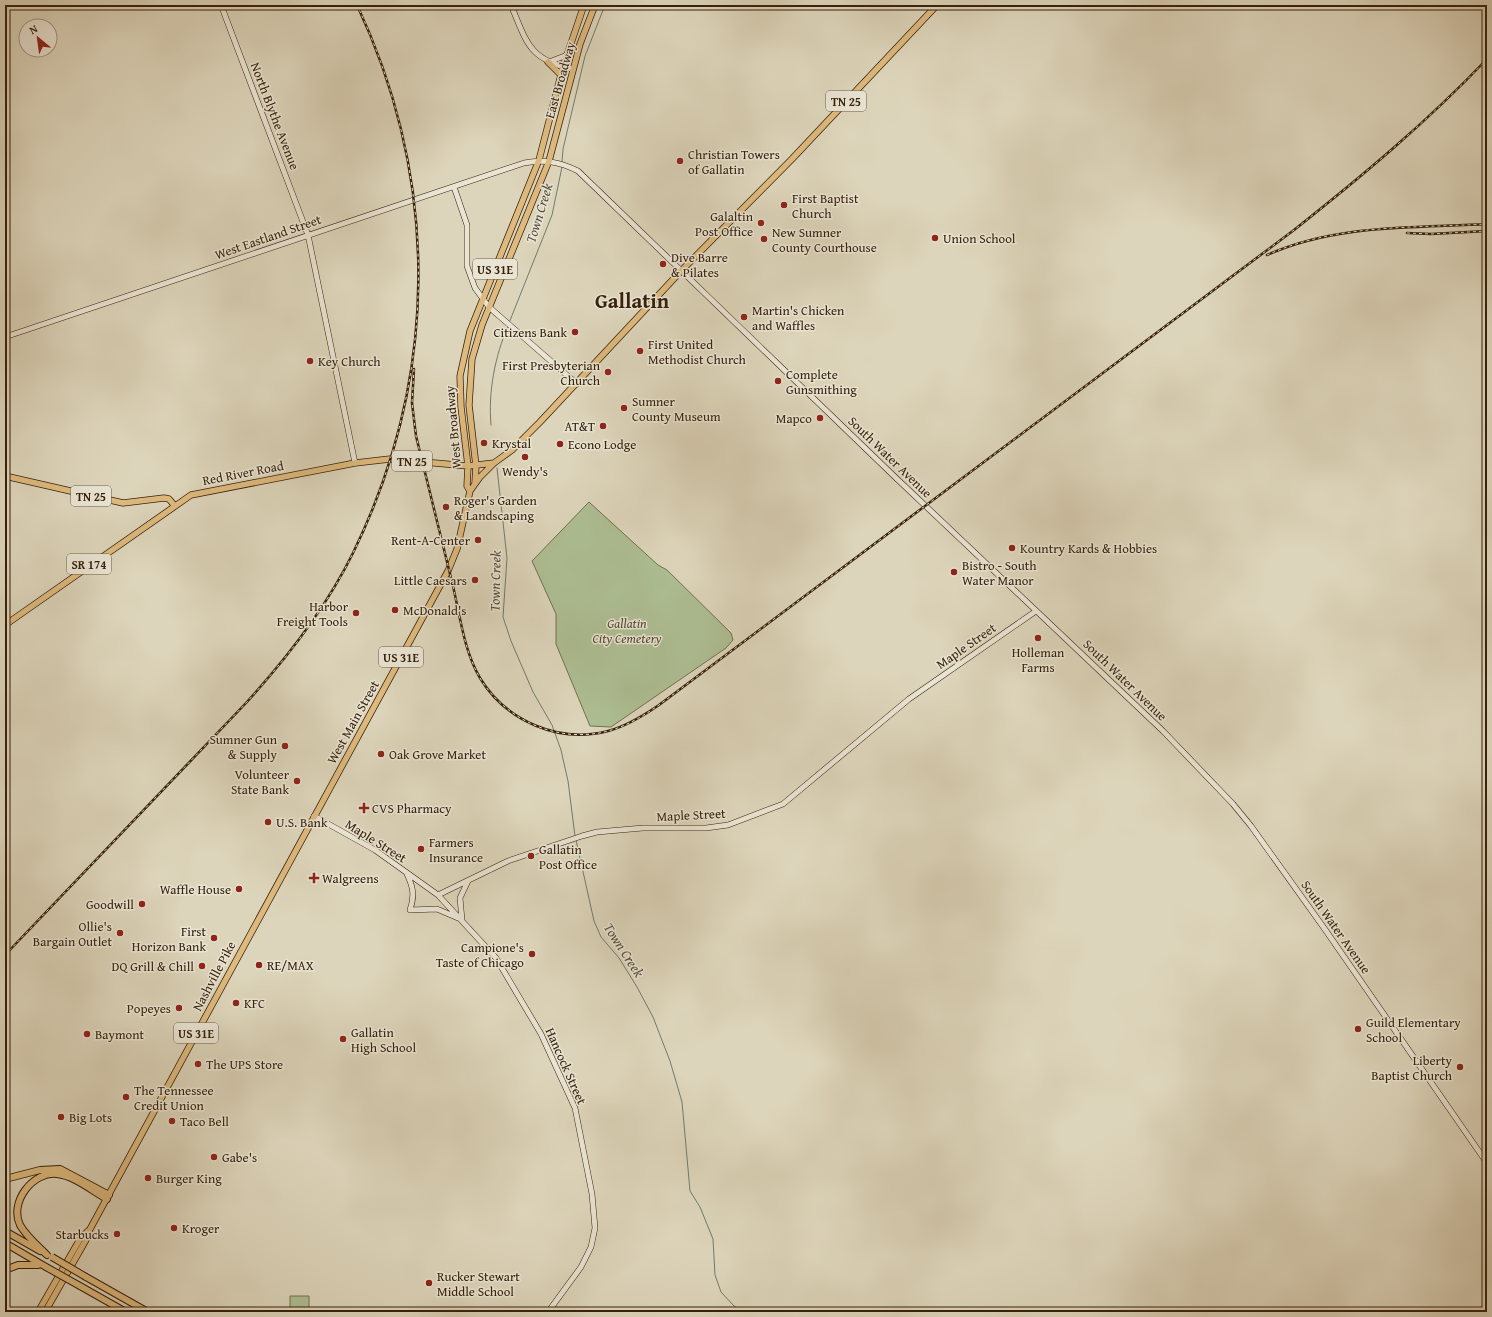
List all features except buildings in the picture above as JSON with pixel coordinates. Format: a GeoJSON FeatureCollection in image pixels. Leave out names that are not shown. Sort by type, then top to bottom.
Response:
{"type":"FeatureCollection","features":[{"type":"Feature","properties":{"kind":"highway"},"geometry":{"type":"LineString","coordinates":[[5,1179],[40,1170],[60,1169],[108,1197]]}},
{"type":"Feature","properties":{"kind":"highway"},"geometry":{"type":"LineString","coordinates":[[49,1256],[24,1231],[18,1220],[18,1206],[23,1193],[29,1184],[41,1177],[60,1174],[108,1197]]}},
{"type":"Feature","properties":{"kind":"highway"},"geometry":{"type":"LineString","coordinates":[[5,1231],[148,1312]]}},
{"type":"Feature","properties":{"kind":"highway"},"geometry":{"type":"LineString","coordinates":[[5,1243],[126,1312]]}},
{"type":"Feature","properties":{"kind":"highway"},"geometry":{"type":"LineString","coordinates":[[5,1270],[18,1265],[33,1263],[46,1267]]}},
{"type":"Feature","properties":{"kind":"main road","name":"East Broadway"},"geometry":{"type":"LineString","coordinates":[[539,160],[563,67],[584,5]]}},
{"type":"Feature","properties":{"kind":"main road","name":"East Broadway"},"geometry":{"type":"LineString","coordinates":[[549,161],[574,69],[595,5]]}},
{"type":"Feature","properties":{"kind":"main road","name":"TN 25"},"geometry":{"type":"LineString","coordinates":[[494,463],[517,446],[577,384],[681,271],[792,159],[937,5]]}},
{"type":"Feature","properties":{"kind":"main road"},"geometry":{"type":"LineString","coordinates":[[548,62],[561,75]]}},
{"type":"Feature","properties":{"kind":"main road","name":"West Broadway"},"geometry":{"type":"LineString","coordinates":[[470,491],[467,486],[468,466],[460,407],[460,381],[470,331],[539,160]]}},
{"type":"Feature","properties":{"kind":"main road","name":"US 31E"},"geometry":{"type":"LineString","coordinates":[[476,466],[469,405],[472,359],[489,307],[549,161]]}},
{"type":"Feature","properties":{"kind":"main road"},"geometry":{"type":"LineString","coordinates":[[460,381],[470,381]]}},
{"type":"Feature","properties":{"kind":"main road","name":"Red River Road"},"geometry":{"type":"LineString","coordinates":[[174,505],[197,493],[355,463],[390,459],[468,466],[494,463]]}},
{"type":"Feature","properties":{"kind":"main road","name":"West Main Street"},"geometry":{"type":"LineString","coordinates":[[314,816],[448,571],[457,549],[470,491],[480,477],[494,463]]}},
{"type":"Feature","properties":{"kind":"main road","name":"West Broadway"},"geometry":{"type":"LineString","coordinates":[[475,485],[476,466]]}},
{"type":"Feature","properties":{"kind":"main road","name":"TN 25"},"geometry":{"type":"LineString","coordinates":[[5,476],[123,504],[164,498],[169,499],[174,505]]}},
{"type":"Feature","properties":{"kind":"main road","name":"SR 174"},"geometry":{"type":"LineString","coordinates":[[5,625],[174,505]]}},
{"type":"Feature","properties":{"kind":"main road","name":"Nashville Pike"},"geometry":{"type":"LineString","coordinates":[[45,1312],[86,1240],[89,1231],[314,816]]}},
{"type":"Feature","properties":{"kind":"main road","name":"Nashville Pike"},"geometry":{"type":"LineString","coordinates":[[38,1312],[80,1238],[89,1231]]}},
{"type":"Feature","properties":{"kind":"street","name":"North Blythe Avenue"},"geometry":{"type":"LineString","coordinates":[[221,5],[308,235],[355,463]]}},
{"type":"Feature","properties":{"kind":"street"},"geometry":{"type":"LineString","coordinates":[[511,5],[529,47],[548,62],[574,69]]}},
{"type":"Feature","properties":{"kind":"street"},"geometry":{"type":"LineString","coordinates":[[548,62],[567,55]]}},
{"type":"Feature","properties":{"kind":"street","name":"West Eastland Street"},"geometry":{"type":"LineString","coordinates":[[5,337],[524,163],[539,160],[567,166]]}},
{"type":"Feature","properties":{"kind":"street","name":"South Water Avenue"},"geometry":{"type":"LineString","coordinates":[[567,166],[578,171],[594,185],[681,271],[1185,753],[1251,826],[1487,1162]]}},
{"type":"Feature","properties":{"kind":"street"},"geometry":{"type":"LineString","coordinates":[[454,187],[467,225],[467,266],[475,288],[489,307],[577,384]]}},
{"type":"Feature","properties":{"kind":"street","name":"Maple Street"},"geometry":{"type":"LineString","coordinates":[[314,816],[375,850],[438,895],[508,861],[568,840],[597,832],[643,828],[706,828],[728,825],[783,804],[909,699],[1036,611]]}},
{"type":"Feature","properties":{"kind":"street"},"geometry":{"type":"LineString","coordinates":[[406,872],[414,892],[410,910],[441,910],[462,921]]}},
{"type":"Feature","properties":{"kind":"street"},"geometry":{"type":"LineString","coordinates":[[462,921],[460,898],[468,881]]}},
{"type":"Feature","properties":{"kind":"street","name":"Hancock Street"},"geometry":{"type":"LineString","coordinates":[[438,895],[496,958],[538,1029],[575,1108],[592,1194],[595,1228],[591,1247],[582,1267],[548,1312]]}},
{"type":"Feature","properties":{"kind":"green space","name":"Gallatin City Cemetery"},"geometry":{"type":"Polygon","coordinates":[[[589,502],[658,565],[667,570],[731,633],[733,640],[726,648],[611,727],[590,726],[556,644],[556,614],[532,561],[589,502]]]}},
{"type":"Feature","properties":{"kind":"green space"},"geometry":{"type":"Polygon","coordinates":[[[290,1296],[309,1296],[309,1312],[290,1312],[290,1296]]]}},
{"type":"Feature","properties":{"kind":"waterway","name":"Town Creek"},"geometry":{"type":"LineString","coordinates":[[562,162],[563,149],[585,56],[605,5]]}},
{"type":"Feature","properties":{"kind":"waterway","name":"Town Creek"},"geometry":{"type":"LineString","coordinates":[[509,323],[552,215],[562,167]]}},
{"type":"Feature","properties":{"kind":"waterway","name":"Town Creek"},"geometry":{"type":"LineString","coordinates":[[491,425],[490,413],[492,387],[496,362],[499,349],[508,326]]}},
{"type":"Feature","properties":{"kind":"waterway","name":"Town Creek"},"geometry":{"type":"LineString","coordinates":[[497,468],[507,558],[503,617],[511,641],[533,692],[552,725],[561,750],[568,781],[575,836]]}},
{"type":"Feature","properties":{"kind":"waterway","name":"Town Creek"},"geometry":{"type":"LineString","coordinates":[[576,840],[594,921],[601,937],[619,958],[637,987],[653,1017],[670,1061],[682,1102],[690,1191],[700,1207],[713,1239],[715,1275],[721,1292],[734,1306],[745,1312]]}},
{"type":"Feature","properties":{"kind":"railway"},"geometry":{"type":"LineString","coordinates":[[5,955],[246,703],[291,650],[331,593],[353,553],[381,486],[402,418],[414,349],[418,279],[415,210],[403,141],[384,72],[357,5]]}},
{"type":"Feature","properties":{"kind":"railway"},"geometry":{"type":"LineString","coordinates":[[414,369],[412,403],[416,436],[466,645],[480,678],[491,693],[504,706],[535,726],[571,734],[589,734],[608,731],[635,720],[659,705],[1294,230],[1344,190],[1417,127],[1487,59]]}},
{"type":"Feature","properties":{"kind":"railway"},"geometry":{"type":"LineString","coordinates":[[1267,255],[1293,245],[1320,238],[1375,229],[1487,224]]}},
{"type":"Feature","properties":{"kind":"railway"},"geometry":{"type":"LineString","coordinates":[[1407,233],[1431,234],[1487,231]]}},
{"type":"Feature","properties":{"kind":"place","name":"Christian Towers of Gallatin"},"geometry":{"type":"Point","coordinates":[680,161]}},
{"type":"Feature","properties":{"kind":"place","name":"First Baptist Church"},"geometry":{"type":"Point","coordinates":[784,205]}},
{"type":"Feature","properties":{"kind":"place","name":"Galaltin Post Office"},"geometry":{"type":"Point","coordinates":[761,223]}},
{"type":"Feature","properties":{"kind":"place","name":"Union School"},"geometry":{"type":"Point","coordinates":[935,238]}},
{"type":"Feature","properties":{"kind":"place","name":"New Sumner County Courthouse"},"geometry":{"type":"Point","coordinates":[764,239]}},
{"type":"Feature","properties":{"kind":"place","name":"Dive Barre & Pilates"},"geometry":{"type":"Point","coordinates":[663,264]}},
{"type":"Feature","properties":{"kind":"place","name":"Martin's Chicken and Waffles"},"geometry":{"type":"Point","coordinates":[744,317]}},
{"type":"Feature","properties":{"kind":"place","name":"Citizens Bank"},"geometry":{"type":"Point","coordinates":[575,332]}},
{"type":"Feature","properties":{"kind":"place","name":"First United Methodist Church"},"geometry":{"type":"Point","coordinates":[640,351]}},
{"type":"Feature","properties":{"kind":"place","name":"Key Church"},"geometry":{"type":"Point","coordinates":[310,361]}},
{"type":"Feature","properties":{"kind":"place","name":"First Presbyterian Church"},"geometry":{"type":"Point","coordinates":[608,372]}},
{"type":"Feature","properties":{"kind":"place","name":"Complete Gunsmithing"},"geometry":{"type":"Point","coordinates":[778,381]}},
{"type":"Feature","properties":{"kind":"place","name":"Sumner County Museum"},"geometry":{"type":"Point","coordinates":[624,408]}},
{"type":"Feature","properties":{"kind":"place","name":"Mapco"},"geometry":{"type":"Point","coordinates":[820,418]}},
{"type":"Feature","properties":{"kind":"place","name":"AT&T"},"geometry":{"type":"Point","coordinates":[603,426]}},
{"type":"Feature","properties":{"kind":"place","name":"Krystal"},"geometry":{"type":"Point","coordinates":[484,443]}},
{"type":"Feature","properties":{"kind":"place","name":"Econo Lodge"},"geometry":{"type":"Point","coordinates":[560,444]}},
{"type":"Feature","properties":{"kind":"place","name":"Wendy's"},"geometry":{"type":"Point","coordinates":[525,457]}},
{"type":"Feature","properties":{"kind":"place","name":"Roger's Garden & Landscaping"},"geometry":{"type":"Point","coordinates":[446,507]}},
{"type":"Feature","properties":{"kind":"place","name":"Rent-A-Center"},"geometry":{"type":"Point","coordinates":[478,540]}},
{"type":"Feature","properties":{"kind":"place","name":"Kountry Kards & Hobbies"},"geometry":{"type":"Point","coordinates":[1012,548]}},
{"type":"Feature","properties":{"kind":"place","name":"Bistro - South Water Manor"},"geometry":{"type":"Point","coordinates":[954,572]}},
{"type":"Feature","properties":{"kind":"place","name":"Little Caesars"},"geometry":{"type":"Point","coordinates":[475,580]}},
{"type":"Feature","properties":{"kind":"place","name":"McDonald's"},"geometry":{"type":"Point","coordinates":[395,610]}},
{"type":"Feature","properties":{"kind":"place","name":"Harbor Freight Tools"},"geometry":{"type":"Point","coordinates":[356,613]}},
{"type":"Feature","properties":{"kind":"place","name":"Holleman Farms"},"geometry":{"type":"Point","coordinates":[1038,638]}},
{"type":"Feature","properties":{"kind":"place","name":"Sumner Gun & Supply"},"geometry":{"type":"Point","coordinates":[285,746]}},
{"type":"Feature","properties":{"kind":"place","name":"Oak Grove Market"},"geometry":{"type":"Point","coordinates":[381,754]}},
{"type":"Feature","properties":{"kind":"place","name":"Volunteer State Bank"},"geometry":{"type":"Point","coordinates":[297,781]}},
{"type":"Feature","properties":{"kind":"place","name":"CVS Pharmacy"},"geometry":{"type":"Point","coordinates":[364,808]}},
{"type":"Feature","properties":{"kind":"place","name":"U.S. Bank"},"geometry":{"type":"Point","coordinates":[268,822]}},
{"type":"Feature","properties":{"kind":"place","name":"Farmers Insurance"},"geometry":{"type":"Point","coordinates":[421,849]}},
{"type":"Feature","properties":{"kind":"place","name":"Gallatin Post Office"},"geometry":{"type":"Point","coordinates":[531,856]}},
{"type":"Feature","properties":{"kind":"place","name":"Walgreens"},"geometry":{"type":"Point","coordinates":[314,878]}},
{"type":"Feature","properties":{"kind":"place","name":"Waffle House"},"geometry":{"type":"Point","coordinates":[239,889]}},
{"type":"Feature","properties":{"kind":"place","name":"Goodwill"},"geometry":{"type":"Point","coordinates":[142,904]}},
{"type":"Feature","properties":{"kind":"place","name":"Ollie's Bargain Outlet"},"geometry":{"type":"Point","coordinates":[120,933]}},
{"type":"Feature","properties":{"kind":"place","name":"First Horizon Bank"},"geometry":{"type":"Point","coordinates":[214,938]}},
{"type":"Feature","properties":{"kind":"place","name":"Campione's Taste of Chicago"},"geometry":{"type":"Point","coordinates":[532,954]}},
{"type":"Feature","properties":{"kind":"place","name":"RE/MAX"},"geometry":{"type":"Point","coordinates":[259,965]}},
{"type":"Feature","properties":{"kind":"place","name":"DQ Grill & Chill"},"geometry":{"type":"Point","coordinates":[202,966]}},
{"type":"Feature","properties":{"kind":"place","name":"KFC"},"geometry":{"type":"Point","coordinates":[236,1003]}},
{"type":"Feature","properties":{"kind":"place","name":"Popeyes"},"geometry":{"type":"Point","coordinates":[179,1008]}},
{"type":"Feature","properties":{"kind":"place","name":"Guild Elementary School"},"geometry":{"type":"Point","coordinates":[1358,1029]}},
{"type":"Feature","properties":{"kind":"place","name":"Baymont"},"geometry":{"type":"Point","coordinates":[87,1034]}},
{"type":"Feature","properties":{"kind":"place","name":"Gallatin High School"},"geometry":{"type":"Point","coordinates":[343,1039]}},
{"type":"Feature","properties":{"kind":"place","name":"The UPS Store"},"geometry":{"type":"Point","coordinates":[198,1064]}},
{"type":"Feature","properties":{"kind":"place","name":"Liberty Baptist Church"},"geometry":{"type":"Point","coordinates":[1460,1067]}},
{"type":"Feature","properties":{"kind":"place","name":"The Tennessee Credit Union"},"geometry":{"type":"Point","coordinates":[126,1097]}},
{"type":"Feature","properties":{"kind":"place","name":"Big Lots"},"geometry":{"type":"Point","coordinates":[61,1117]}},
{"type":"Feature","properties":{"kind":"place","name":"Taco Bell"},"geometry":{"type":"Point","coordinates":[172,1121]}},
{"type":"Feature","properties":{"kind":"place","name":"Gabe's"},"geometry":{"type":"Point","coordinates":[214,1157]}},
{"type":"Feature","properties":{"kind":"place","name":"Burger King"},"geometry":{"type":"Point","coordinates":[148,1178]}},
{"type":"Feature","properties":{"kind":"place","name":"Kroger"},"geometry":{"type":"Point","coordinates":[174,1228]}},
{"type":"Feature","properties":{"kind":"place","name":"Starbucks"},"geometry":{"type":"Point","coordinates":[117,1234]}},
{"type":"Feature","properties":{"kind":"place","name":"Rucker Stewart Middle School"},"geometry":{"type":"Point","coordinates":[429,1283]}},
{"type":"Feature","properties":{"kind":"district","name":"Gallatin"},"geometry":{"type":"Point","coordinates":[632,300]}}]}
